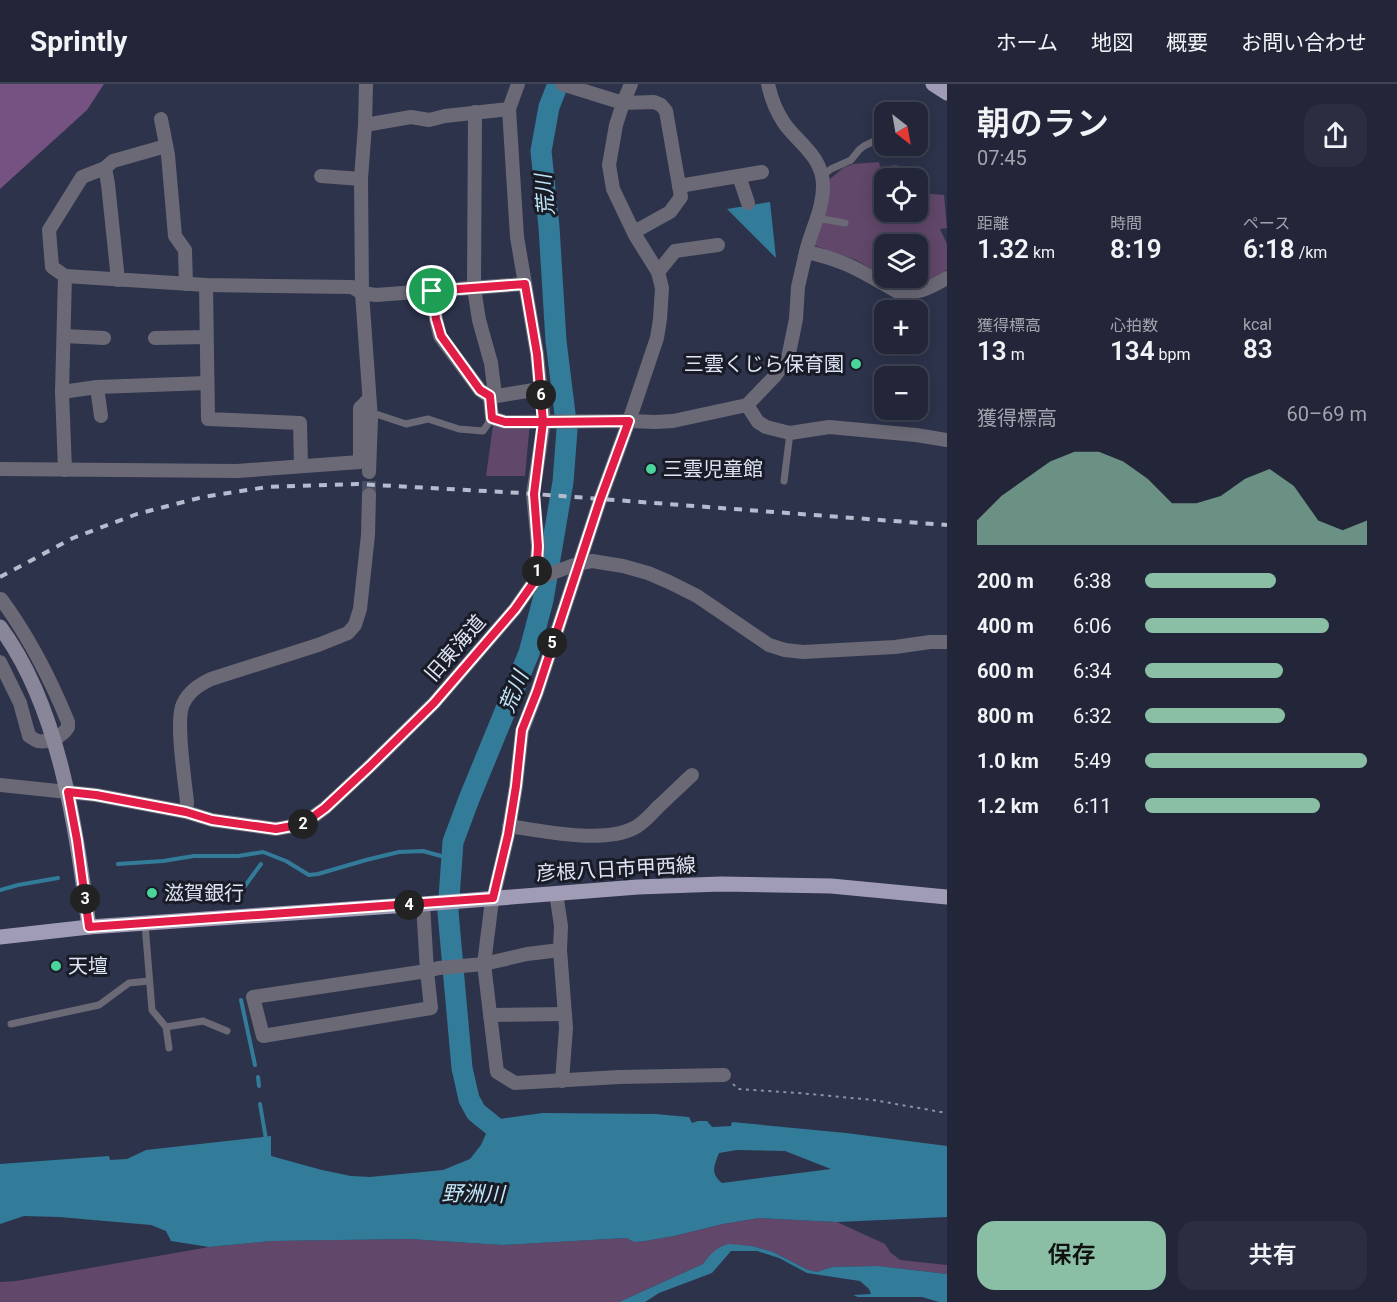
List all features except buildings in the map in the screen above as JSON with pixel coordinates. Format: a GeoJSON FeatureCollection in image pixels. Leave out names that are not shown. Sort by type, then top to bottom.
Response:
{"type":"FeatureCollection","features":[{"type":"Feature","properties":{"kind":"main road"},"geometry":{"type":"LineString","coordinates":[[933,84],[947,93]]}},
{"type":"Feature","properties":{"kind":"main road","name":"彦根八日市甲西線"},"geometry":{"type":"LineString","coordinates":[[0,937],[89,927],[638,887],[831,886],[947,897]]}},
{"type":"Feature","properties":{"kind":"street"},"geometry":{"type":"LineString","coordinates":[[366,84],[361,179],[362,293],[370,405],[369,472]]}},
{"type":"Feature","properties":{"kind":"street"},"geometry":{"type":"LineString","coordinates":[[518,84],[509,109],[517,237],[537,354],[540,389],[548,422],[534,494],[538,546],[536,579],[576,564],[592,561],[648,573],[697,596],[769,645],[785,650],[803,652],[947,642]]}},
{"type":"Feature","properties":{"kind":"street"},"geometry":{"type":"LineString","coordinates":[[562,84],[623,103],[654,102],[666,111],[681,197],[670,212],[634,232]]}},
{"type":"Feature","properties":{"kind":"street"},"geometry":{"type":"LineString","coordinates":[[631,84],[616,125],[609,165],[613,189],[634,232],[658,272],[662,288],[662,307],[657,338],[576,564],[537,692],[522,730],[516,786],[481,965],[497,1072],[515,1083],[619,1077],[724,1075]]}},
{"type":"Feature","properties":{"kind":"street"},"geometry":{"type":"LineString","coordinates":[[475,112],[474,288],[479,320],[491,363],[494,387],[490,396],[492,418],[505,422],[673,421],[747,405],[775,376],[788,358],[796,319],[798,287],[823,196],[822,176],[817,161],[810,151],[795,137],[784,122],[771,98],[768,84]]}},
{"type":"Feature","properties":{"kind":"street"},"geometry":{"type":"LineString","coordinates":[[365,125],[411,117],[429,120],[509,109]]}},
{"type":"Feature","properties":{"kind":"street"},"geometry":{"type":"LineString","coordinates":[[161,119],[175,236],[185,250],[186,284]]}},
{"type":"Feature","properties":{"kind":"street"},"geometry":{"type":"LineString","coordinates":[[166,146],[113,161],[105,168],[82,177],[49,230],[52,267],[65,276],[206,285],[352,287],[362,293],[376,295],[525,284]]}},
{"type":"Feature","properties":{"kind":"street"},"geometry":{"type":"LineString","coordinates":[[105,168],[118,280]]}},
{"type":"Feature","properties":{"kind":"street"},"geometry":{"type":"LineString","coordinates":[[679,186],[762,172]]}},
{"type":"Feature","properties":{"kind":"street"},"geometry":{"type":"LineString","coordinates":[[321,176],[361,179]]}},
{"type":"Feature","properties":{"kind":"street"},"geometry":{"type":"LineString","coordinates":[[739,176],[747,203]]}},
{"type":"Feature","properties":{"kind":"street"},"geometry":{"type":"LineString","coordinates":[[658,272],[675,251],[718,245]]}},
{"type":"Feature","properties":{"kind":"street"},"geometry":{"type":"LineString","coordinates":[[806,252],[847,264],[896,291],[904,293],[914,293],[947,278]]}},
{"type":"Feature","properties":{"kind":"street"},"geometry":{"type":"LineString","coordinates":[[65,276],[62,392],[65,470]]}},
{"type":"Feature","properties":{"kind":"street"},"geometry":{"type":"LineString","coordinates":[[206,285],[208,419],[300,423],[301,466]]}},
{"type":"Feature","properties":{"kind":"street"},"geometry":{"type":"LineString","coordinates":[[432,291],[441,336],[480,390],[490,396],[540,389]]}},
{"type":"Feature","properties":{"kind":"street"},"geometry":{"type":"LineString","coordinates":[[63,336],[104,338]]}},
{"type":"Feature","properties":{"kind":"street"},"geometry":{"type":"LineString","coordinates":[[155,338],[206,337]]}},
{"type":"Feature","properties":{"kind":"street"},"geometry":{"type":"LineString","coordinates":[[62,392],[98,387],[207,383]]}},
{"type":"Feature","properties":{"kind":"street"},"geometry":{"type":"LineString","coordinates":[[98,387],[101,416]]}},
{"type":"Feature","properties":{"kind":"street"},"geometry":{"type":"LineString","coordinates":[[0,470],[237,471],[360,462],[360,408],[370,405]]}},
{"type":"Feature","properties":{"kind":"street"},"geometry":{"type":"LineString","coordinates":[[747,405],[758,422],[766,427],[790,433],[829,428],[916,435],[947,440]]}},
{"type":"Feature","properties":{"kind":"street"},"geometry":{"type":"LineString","coordinates":[[186,812],[180,729],[183,704],[197,686],[211,679],[318,645],[348,633],[355,624],[360,609],[368,535],[369,495]]}},
{"type":"Feature","properties":{"kind":"street","name":"旧東海道"},"geometry":{"type":"LineString","coordinates":[[0,784],[96,795],[186,812],[212,820],[276,829],[303,824],[325,808],[434,703],[515,609],[536,579]]}},
{"type":"Feature","properties":{"kind":"street"},"geometry":{"type":"LineString","coordinates":[[0,599],[19,623],[40,658],[68,722],[67,730],[52,739],[39,741],[29,736],[20,703],[0,662]]}},
{"type":"Feature","properties":{"kind":"street"},"geometry":{"type":"LineString","coordinates":[[0,627],[18,655],[39,700],[68,792],[89,927]]}},
{"type":"Feature","properties":{"kind":"street"},"geometry":{"type":"LineString","coordinates":[[509,826],[561,834],[620,833],[635,828],[692,774]]}},
{"type":"Feature","properties":{"kind":"street"},"geometry":{"type":"LineString","coordinates":[[556,893],[561,926],[560,950],[566,1028],[562,1081]]}},
{"type":"Feature","properties":{"kind":"street"},"geometry":{"type":"LineString","coordinates":[[423,904],[433,969],[431,1008],[263,1036],[253,997],[433,969],[481,965],[527,954],[560,950]]}},
{"type":"Feature","properties":{"kind":"street"},"geometry":{"type":"LineString","coordinates":[[490,1015],[565,1014]]}},
{"type":"Feature","properties":{"kind":"lane"},"geometry":{"type":"LineString","coordinates":[[822,176],[851,160],[864,146],[874,141]]}},
{"type":"Feature","properties":{"kind":"lane"},"geometry":{"type":"LineString","coordinates":[[817,218],[845,223]]}},
{"type":"Feature","properties":{"kind":"lane"},"geometry":{"type":"LineString","coordinates":[[370,405],[406,424],[428,419],[459,429],[483,431],[492,418]]}},
{"type":"Feature","properties":{"kind":"lane"},"geometry":{"type":"LineString","coordinates":[[784,481],[790,433]]}},
{"type":"Feature","properties":{"kind":"lane"},"geometry":{"type":"LineString","coordinates":[[145,924],[152,1010],[166,1027],[169,1048]]}},
{"type":"Feature","properties":{"kind":"lane"},"geometry":{"type":"LineString","coordinates":[[11,1024],[99,1005],[129,982],[149,981]]}},
{"type":"Feature","properties":{"kind":"lane"},"geometry":{"type":"LineString","coordinates":[[166,1027],[203,1021],[227,1031]]}},
{"type":"Feature","properties":{"kind":"path"},"geometry":{"type":"LineString","coordinates":[[724,1075],[738,1089],[873,1100],[947,1113]]}},
{"type":"Feature","properties":{"kind":"shaded area"},"geometry":{"type":"Polygon","coordinates":[[[0,84],[104,84],[87,110],[0,189],[0,84]]]}},
{"type":"Feature","properties":{"kind":"shaded area"},"geometry":{"type":"Polygon","coordinates":[[[879,162],[880,167],[897,165],[897,168],[874,168],[874,222],[928,222],[928,194],[944,195],[947,228],[940,229],[947,244],[947,270],[928,281],[928,234],[874,234],[874,271],[856,260],[813,245],[830,179],[843,168],[853,164],[879,162]]]}},
{"type":"Feature","properties":{"kind":"shaded area"},"geometry":{"type":"Polygon","coordinates":[[[530,422],[525,476],[486,476],[493,425],[530,422]]]}},
{"type":"Feature","properties":{"kind":"shaded area"},"geometry":{"type":"Polygon","coordinates":[[[759,1218],[837,1222],[885,1244],[890,1252],[900,1260],[947,1265],[947,1274],[878,1266],[832,1267],[817,1272],[808,1270],[773,1252],[752,1246],[725,1245],[708,1257],[703,1264],[619,1302],[0,1302],[0,1282],[209,1247],[271,1241],[409,1239],[502,1245],[626,1238],[634,1242],[759,1218]]]}},
{"type":"Feature","properties":{"kind":"water"},"geometry":{"type":"Polygon","coordinates":[[[770,202],[776,258],[727,209],[770,202]]]}},
{"type":"Feature","properties":{"kind":"water","name":"野洲川"},"geometry":{"type":"Polygon","coordinates":[[[543,1113],[655,1114],[689,1117],[692,1123],[707,1121],[712,1127],[731,1126],[732,1122],[947,1146],[947,1217],[837,1222],[759,1218],[645,1241],[634,1242],[626,1238],[502,1245],[409,1239],[271,1241],[209,1247],[171,1241],[166,1231],[151,1225],[24,1216],[0,1224],[0,1164],[109,1156],[110,1160],[127,1159],[146,1150],[271,1136],[271,1156],[322,1170],[370,1177],[443,1170],[470,1159],[481,1145],[492,1120],[543,1113]],[[737,1150],[719,1153],[714,1173],[722,1183],[831,1169],[785,1151],[737,1150]]]}},
{"type":"Feature","properties":{"kind":"water"},"geometry":{"type":"Polygon","coordinates":[[[729,1244],[752,1246],[773,1252],[808,1270],[817,1272],[832,1267],[878,1266],[947,1274],[947,1302],[922,1297],[858,1297],[853,1295],[871,1294],[860,1281],[807,1273],[779,1258],[757,1251],[731,1251],[712,1273],[659,1293],[645,1302],[619,1302],[703,1264],[714,1251],[729,1244]]]}},
{"type":"Feature","properties":{"kind":"waterway","name":"荒川"},"geometry":{"type":"LineString","coordinates":[[508,1145],[497,1129],[476,1112],[469,1099],[462,1068],[448,912],[453,842],[529,653],[543,600],[563,482],[567,430],[556,341],[549,227],[541,151],[549,107],[558,84]]}},
{"type":"Feature","properties":{"kind":"waterway"},"geometry":{"type":"LineString","coordinates":[[118,864],[194,856],[238,856],[263,852],[286,861],[309,875],[399,852],[423,851],[452,859]]}},
{"type":"Feature","properties":{"kind":"waterway"},"geometry":{"type":"LineString","coordinates":[[240,899],[242,890],[261,864]]}},
{"type":"Feature","properties":{"kind":"waterway"},"geometry":{"type":"LineString","coordinates":[[0,890],[58,878]]}},
{"type":"Feature","properties":{"kind":"waterway"},"geometry":{"type":"LineString","coordinates":[[241,1000],[255,1065]]}},
{"type":"Feature","properties":{"kind":"waterway"},"geometry":{"type":"LineString","coordinates":[[258,1077],[259,1086]]}},
{"type":"Feature","properties":{"kind":"waterway"},"geometry":{"type":"LineString","coordinates":[[260,1104],[266,1139]]}},
{"type":"Feature","properties":{"kind":"tunnel"},"geometry":{"type":"LineString","coordinates":[[369,472],[369,495]]}},
{"type":"Feature","properties":{"kind":"railway"},"geometry":{"type":"LineString","coordinates":[[0,577],[73,538],[137,514],[203,497],[267,487],[357,484],[521,493],[947,525]]}},
{"type":"Feature","properties":{"kind":"place","name":"三雲くじら保育園"},"geometry":{"type":"Point","coordinates":[856,364]}},
{"type":"Feature","properties":{"kind":"place","name":"三雲児童館"},"geometry":{"type":"Point","coordinates":[651,469]}},
{"type":"Feature","properties":{"kind":"place","name":"滋賀銀行"},"geometry":{"type":"Point","coordinates":[152,893]}},
{"type":"Feature","properties":{"kind":"place","name":"天壇"},"geometry":{"type":"Point","coordinates":[56,966]}},
{"type":"Feature","properties":{"kind":"route"},"geometry":{"type":"LineString","coordinates":[[432,291],[441,336],[480,390],[490,396],[492,418],[505,422],[543,422],[534,494],[538,546],[536,579],[515,609],[434,703],[325,808],[303,824],[276,829],[212,820],[186,812],[68,792],[89,927],[493,898],[508,835],[522,730],[629,421],[543,422],[537,354],[525,284],[432,291]]}}]}
